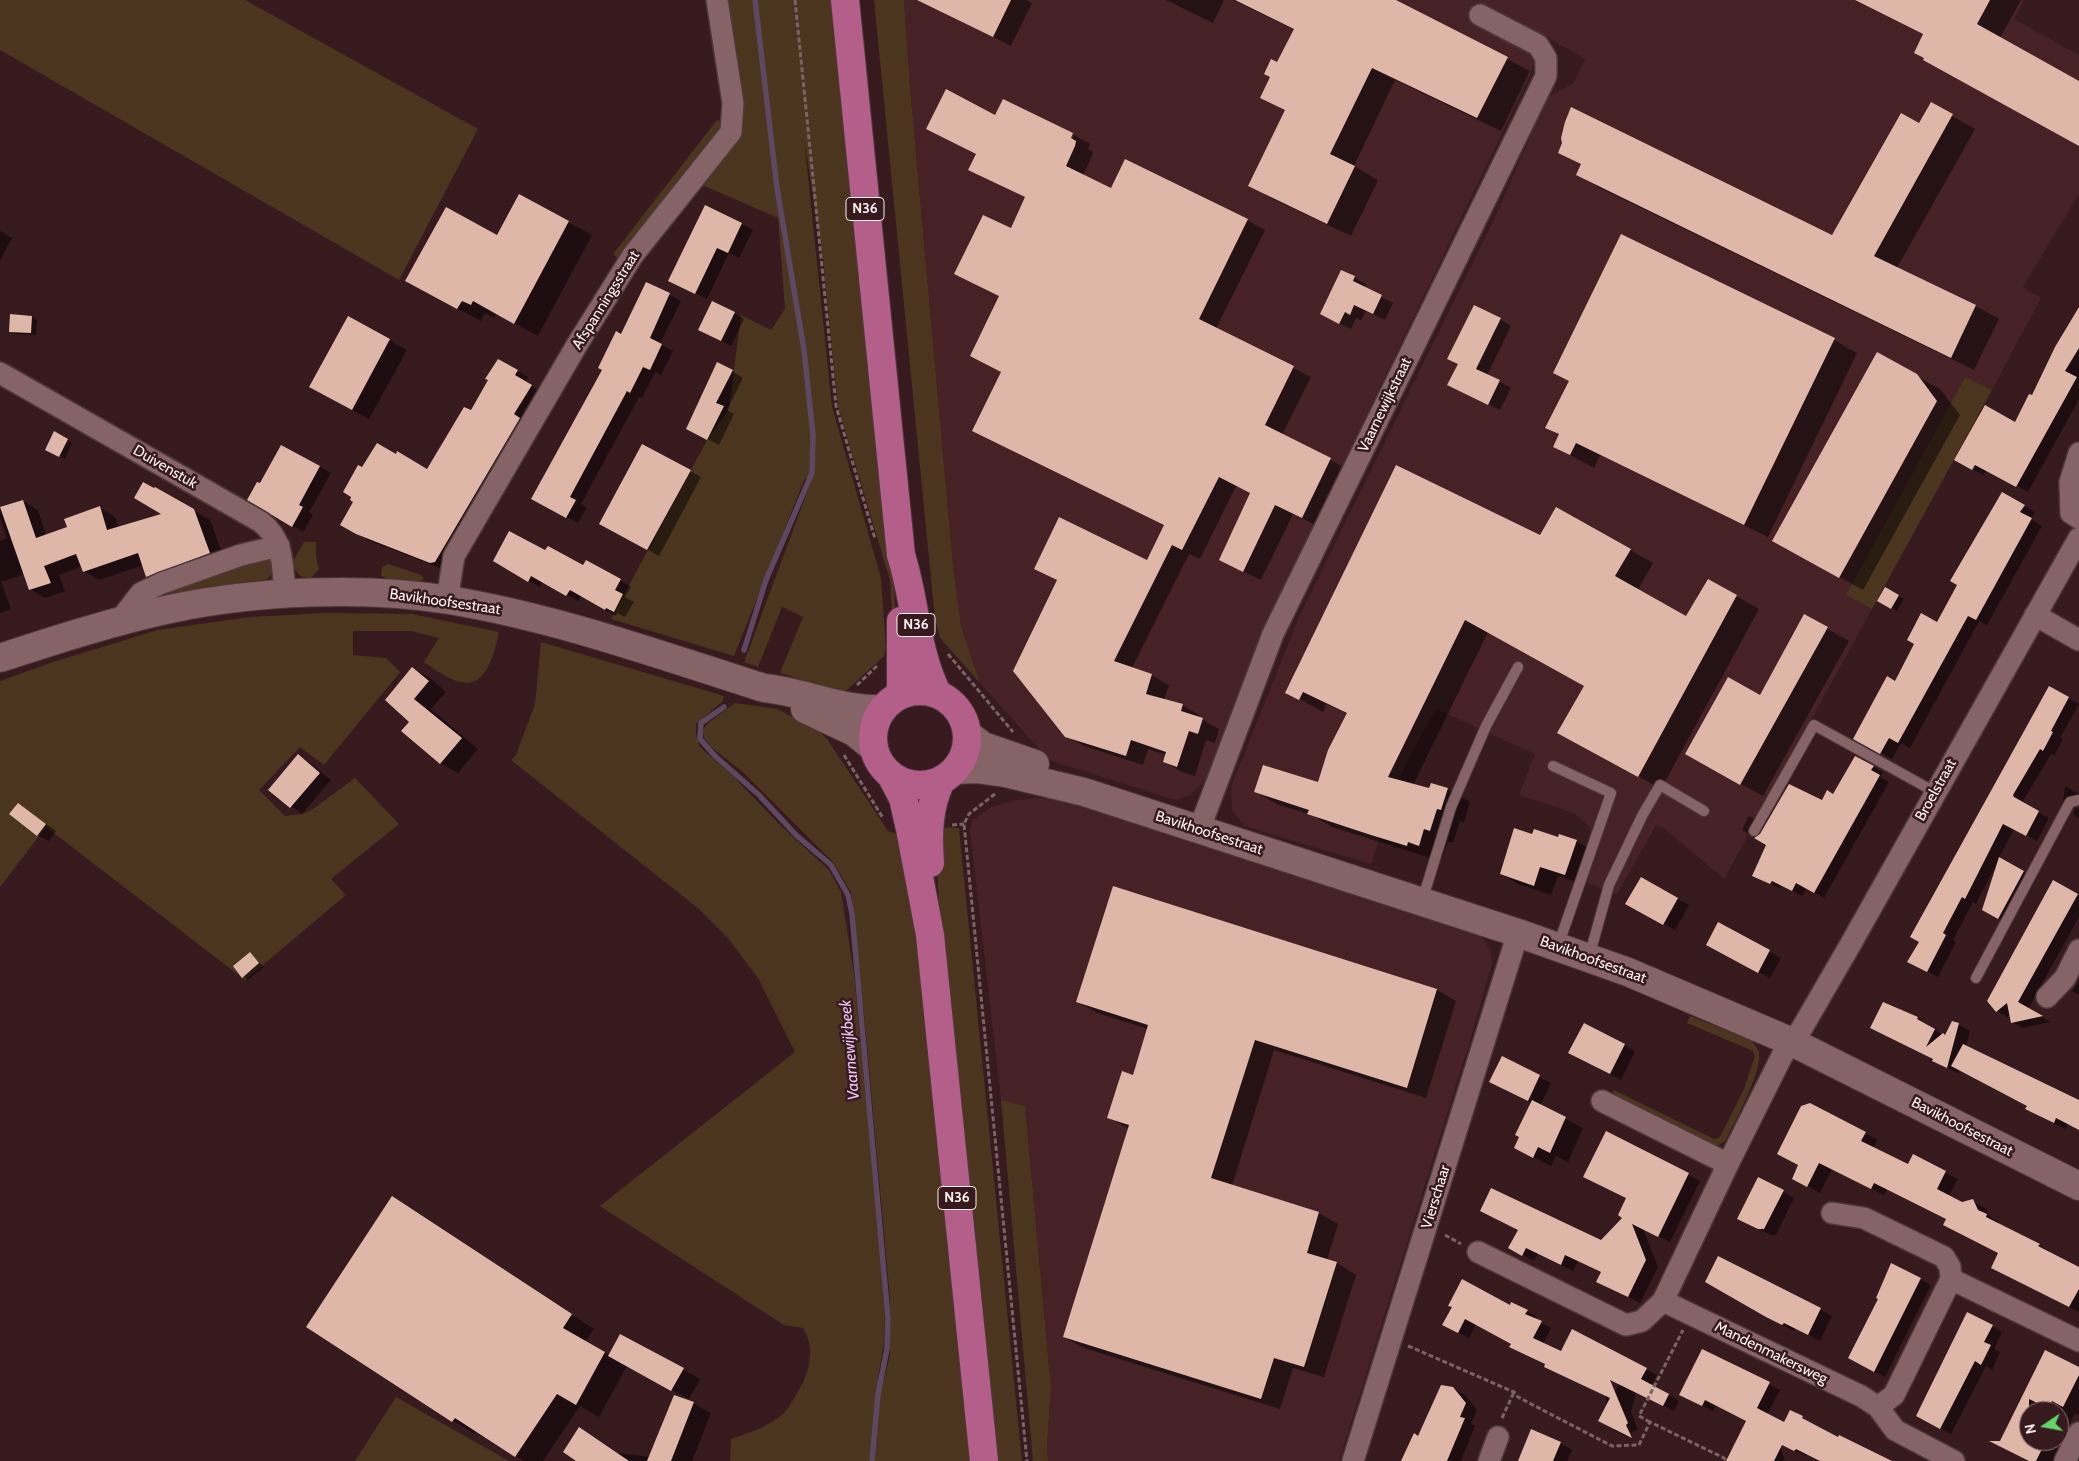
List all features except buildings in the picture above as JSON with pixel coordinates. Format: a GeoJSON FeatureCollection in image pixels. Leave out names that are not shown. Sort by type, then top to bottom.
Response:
{"type":"FeatureCollection","features":[{"type":"Feature","properties":{"kind":"main road","name":"N36"},"geometry":{"type":"LineString","coordinates":[[845,0],[901,555],[899,578],[902,650],[892,702],[876,717],[873,729],[874,748],[883,769],[892,777],[903,798],[930,935],[984,1461]]}},
{"type":"Feature","properties":{"kind":"main road","name":"N36"},"geometry":{"type":"LineString","coordinates":[[901,555],[909,581],[920,649],[926,672],[937,693],[947,699],[959,711],[964,720],[967,734],[965,752],[961,763],[948,775],[933,797],[930,810],[930,935]]}},
{"type":"Feature","properties":{"kind":"main road"},"geometry":{"type":"LineString","coordinates":[[892,702],[906,692],[924,690],[937,693]]}},
{"type":"Feature","properties":{"kind":"main road"},"geometry":{"type":"LineString","coordinates":[[892,777],[905,784],[926,786],[948,775]]}},
{"type":"Feature","properties":{"kind":"street","name":"Afspanningsstraat"},"geometry":{"type":"LineString","coordinates":[[447,600],[454,556],[578,343],[633,255],[731,132],[733,103],[717,0]]}},
{"type":"Feature","properties":{"kind":"street","name":"Vaarnewijkstraat"},"geometry":{"type":"LineString","coordinates":[[1199,830],[1273,634],[1546,76],[1546,58],[1538,45],[1480,15]]}},
{"type":"Feature","properties":{"kind":"street","name":"Duivenstuk"},"geometry":{"type":"LineString","coordinates":[[0,373],[261,522],[272,531],[279,546],[285,594]]}},
{"type":"Feature","properties":{"kind":"street"},"geometry":{"type":"LineString","coordinates":[[2079,453],[2070,482],[2071,513],[2079,518]]}},
{"type":"Feature","properties":{"kind":"street","name":"Broelstraat"},"geometry":{"type":"LineString","coordinates":[[1792,1042],[1844,955],[2079,538]]}},
{"type":"Feature","properties":{"kind":"street"},"geometry":{"type":"LineString","coordinates":[[117,624],[141,593],[162,583],[241,555],[279,546]]}},
{"type":"Feature","properties":{"kind":"street","name":"Bavikhoofsestraat"},"geometry":{"type":"LineString","coordinates":[[0,658],[171,609],[285,594],[374,592],[447,600],[541,619],[764,688],[778,689],[862,710],[892,702]]}},
{"type":"Feature","properties":{"kind":"street"},"geometry":{"type":"LineString","coordinates":[[2035,615],[2079,640]]}},
{"type":"Feature","properties":{"kind":"street","name":"Bavikhoofsestraat"},"geometry":{"type":"LineString","coordinates":[[764,688],[778,698],[854,732],[874,748]]}},
{"type":"Feature","properties":{"kind":"street","name":"Bavikhoofsestraat"},"geometry":{"type":"LineString","coordinates":[[967,734],[983,746],[1007,756],[1046,767],[1084,792]]}},
{"type":"Feature","properties":{"kind":"street","name":"Bavikhoofsestraat"},"geometry":{"type":"LineString","coordinates":[[948,775],[976,769],[1005,773],[1084,792],[1518,933],[1628,972],[1792,1042],[2079,1186]]}},
{"type":"Feature","properties":{"kind":"street","name":"Vierschaar"},"geometry":{"type":"LineString","coordinates":[[1353,1461],[1518,933]]}},
{"type":"Feature","properties":{"kind":"street"},"geometry":{"type":"LineString","coordinates":[[2047,997],[2065,978],[2079,950]]}},
{"type":"Feature","properties":{"kind":"street"},"geometry":{"type":"LineString","coordinates":[[1478,1252],[1626,1325],[1642,1321],[1663,1300],[1782,1056],[1792,1042]]}},
{"type":"Feature","properties":{"kind":"street"},"geometry":{"type":"LineString","coordinates":[[1602,1101],[1728,1164]]}},
{"type":"Feature","properties":{"kind":"street"},"geometry":{"type":"LineString","coordinates":[[1832,1213],[1864,1218],[1944,1257],[1950,1267],[1951,1279],[1894,1395],[1878,1407]]}},
{"type":"Feature","properties":{"kind":"street"},"geometry":{"type":"LineString","coordinates":[[1951,1279],[2079,1341]]}},
{"type":"Feature","properties":{"kind":"street","name":"Mandenmakersweg"},"geometry":{"type":"LineString","coordinates":[[1663,1300],[1862,1396],[1878,1407],[1895,1430],[1954,1461]]}},
{"type":"Feature","properties":{"kind":"street"},"geometry":{"type":"LineString","coordinates":[[2065,1461],[2079,1433]]}},
{"type":"Feature","properties":{"kind":"street"},"geometry":{"type":"LineString","coordinates":[[1489,1461],[1498,1437]]}},
{"type":"Feature","properties":{"kind":"lane"},"geometry":{"type":"LineString","coordinates":[[1422,902],[1451,807],[1486,726],[1518,667]]}},
{"type":"Feature","properties":{"kind":"lane"},"geometry":{"type":"LineString","coordinates":[[1754,831],[1814,725],[1935,792]]}},
{"type":"Feature","properties":{"kind":"lane"},"geometry":{"type":"LineString","coordinates":[[1553,766],[1610,793],[1558,947]]}},
{"type":"Feature","properties":{"kind":"lane"},"geometry":{"type":"LineString","coordinates":[[1589,958],[1609,885],[1642,816],[1660,784],[1704,811]]}},
{"type":"Feature","properties":{"kind":"lane"},"geometry":{"type":"LineString","coordinates":[[1976,978],[2070,802],[2079,800]]}},
{"type":"Feature","properties":{"kind":"path"},"geometry":{"type":"LineString","coordinates":[[795,0],[836,406],[876,544]]}},
{"type":"Feature","properties":{"kind":"path"},"geometry":{"type":"LineString","coordinates":[[947,653],[1015,735]]}},
{"type":"Feature","properties":{"kind":"path"},"geometry":{"type":"LineString","coordinates":[[999,792],[969,814],[964,824],[1027,1461]]}},
{"type":"Feature","properties":{"kind":"path"},"geometry":{"type":"LineString","coordinates":[[1426,1226],[1478,1252]]}},
{"type":"Feature","properties":{"kind":"path"},"geometry":{"type":"LineString","coordinates":[[1691,1314],[1639,1416],[1724,1458],[1726,1461]]}},
{"type":"Feature","properties":{"kind":"path"},"geometry":{"type":"LineString","coordinates":[[1391,1338],[1514,1392],[1526,1401],[1612,1446],[1639,1445],[1650,1422]]}},
{"type":"Feature","properties":{"kind":"path"},"geometry":{"type":"LineString","coordinates":[[1498,1437],[1500,1421],[1514,1392]]}},
{"type":"Feature","properties":{"kind":"shaded area"},"geometry":{"type":"Polygon","coordinates":[[[0,0],[245,0],[478,129],[399,280],[0,50],[0,0]]]}},
{"type":"Feature","properties":{"kind":"shaded area"},"geometry":{"type":"Polygon","coordinates":[[[725,0],[834,0],[894,582],[897,648],[894,647],[890,580],[838,407],[823,259],[804,138],[832,407],[881,578],[886,648],[884,656],[847,690],[841,692],[780,673],[803,617],[782,607],[758,667],[744,662],[811,482],[805,478],[734,656],[611,619],[707,440],[729,409],[741,315],[771,330],[785,309],[778,218],[700,184],[631,271],[613,254],[717,120],[737,133],[725,0]]]}},
{"type":"Feature","properties":{"kind":"shaded area"},"geometry":{"type":"Polygon","coordinates":[[[874,0],[904,0],[910,87],[953,565],[961,626],[980,683],[940,638],[935,619],[874,0]]]}},
{"type":"Feature","properties":{"kind":"shaded area"},"geometry":{"type":"Polygon","coordinates":[[[904,0],[2024,0],[2014,19],[2079,55],[2079,194],[2023,287],[2041,298],[1992,390],[1965,377],[1846,595],[1872,609],[1724,879],[1665,829],[1656,825],[1617,894],[1578,879],[1591,829],[1574,813],[1519,795],[1535,754],[1436,709],[1404,767],[1371,864],[1244,826],[1232,810],[1231,787],[1299,617],[1496,215],[1547,97],[1573,84],[1585,59],[1545,36],[1530,75],[1289,576],[1205,781],[1190,795],[1175,800],[1049,760],[980,683],[961,626],[953,565],[910,87],[904,0]]]}},
{"type":"Feature","properties":{"kind":"shaded area"},"geometry":{"type":"Polygon","coordinates":[[[1965,377],[1992,390],[1872,609],[1846,595],[1965,377]]]}},
{"type":"Feature","properties":{"kind":"shaded area"},"geometry":{"type":"Polygon","coordinates":[[[304,542],[316,542],[316,557],[319,569],[311,578],[298,574],[293,561],[304,542]]]}},
{"type":"Feature","properties":{"kind":"shaded area"},"geometry":{"type":"Polygon","coordinates":[[[270,558],[273,570],[266,580],[154,597],[229,565],[270,558]]]}},
{"type":"Feature","properties":{"kind":"shaded area"},"geometry":{"type":"Polygon","coordinates":[[[388,564],[421,575],[424,579],[409,582],[396,581],[384,577],[381,575],[382,567],[388,564]]]}},
{"type":"Feature","properties":{"kind":"shaded area"},"geometry":{"type":"Polygon","coordinates":[[[326,613],[412,614],[499,632],[489,665],[475,681],[465,683],[440,673],[424,662],[439,638],[411,631],[353,631],[353,655],[386,658],[400,672],[324,765],[300,747],[259,790],[285,816],[303,814],[313,809],[355,778],[399,824],[331,879],[346,895],[245,980],[46,827],[0,887],[0,681],[53,662],[158,630],[250,617],[326,613]]]}},
{"type":"Feature","properties":{"kind":"shaded area"},"geometry":{"type":"Polygon","coordinates":[[[541,642],[724,696],[722,702],[696,724],[696,734],[700,747],[734,777],[780,825],[829,870],[841,892],[854,974],[878,1222],[885,1317],[884,1343],[878,1378],[884,1380],[890,1355],[890,1299],[851,892],[833,862],[744,773],[711,747],[704,738],[703,730],[708,723],[735,703],[777,709],[818,730],[827,739],[888,831],[899,835],[902,843],[921,971],[971,1461],[730,1461],[731,1439],[759,1429],[778,1418],[785,1412],[803,1383],[809,1365],[810,1346],[803,1328],[784,1325],[600,1206],[795,1052],[758,978],[727,937],[699,909],[511,760],[516,755],[535,704],[541,642]]]}},
{"type":"Feature","properties":{"kind":"shaded area"},"geometry":{"type":"Polygon","coordinates":[[[1062,796],[1479,933],[1490,949],[1492,964],[1471,1037],[1339,1461],[1048,1461],[1047,1444],[1051,1388],[1025,1107],[1001,1100],[970,830],[972,820],[992,807],[1017,800],[1062,796]]]}},
{"type":"Feature","properties":{"kind":"shaded area"},"geometry":{"type":"Polygon","coordinates":[[[948,827],[959,828],[1022,1461],[994,1461],[938,890],[938,839],[941,830],[948,827]]]}},
{"type":"Feature","properties":{"kind":"shaded area"},"geometry":{"type":"Polygon","coordinates":[[[1690,1016],[1751,1040],[1759,1053],[1756,1072],[1747,1096],[1726,1140],[1719,1145],[1712,1146],[1611,1097],[1614,1090],[1714,1139],[1720,1137],[1744,1089],[1755,1056],[1753,1051],[1687,1023],[1690,1016]]]}},
{"type":"Feature","properties":{"kind":"shaded area"},"geometry":{"type":"Polygon","coordinates":[[[1001,1100],[1025,1106],[1051,1388],[1047,1444],[1048,1461],[1033,1461],[1001,1100]]]}},
{"type":"Feature","properties":{"kind":"shaded area"},"geometry":{"type":"Polygon","coordinates":[[[396,1397],[509,1461],[355,1461],[396,1397]]]}},
{"type":"Feature","properties":{"kind":"waterway"},"geometry":{"type":"LineString","coordinates":[[744,650],[766,580],[812,473],[813,435],[804,350],[777,188],[755,0]]}},
{"type":"Feature","properties":{"kind":"waterway","name":"Vaarnewijkbeek"},"geometry":{"type":"LineString","coordinates":[[724,707],[701,723],[700,739],[715,756],[759,795],[796,835],[831,865],[848,895],[852,914],[888,1318],[887,1349],[878,1394],[872,1461]]}}]}
